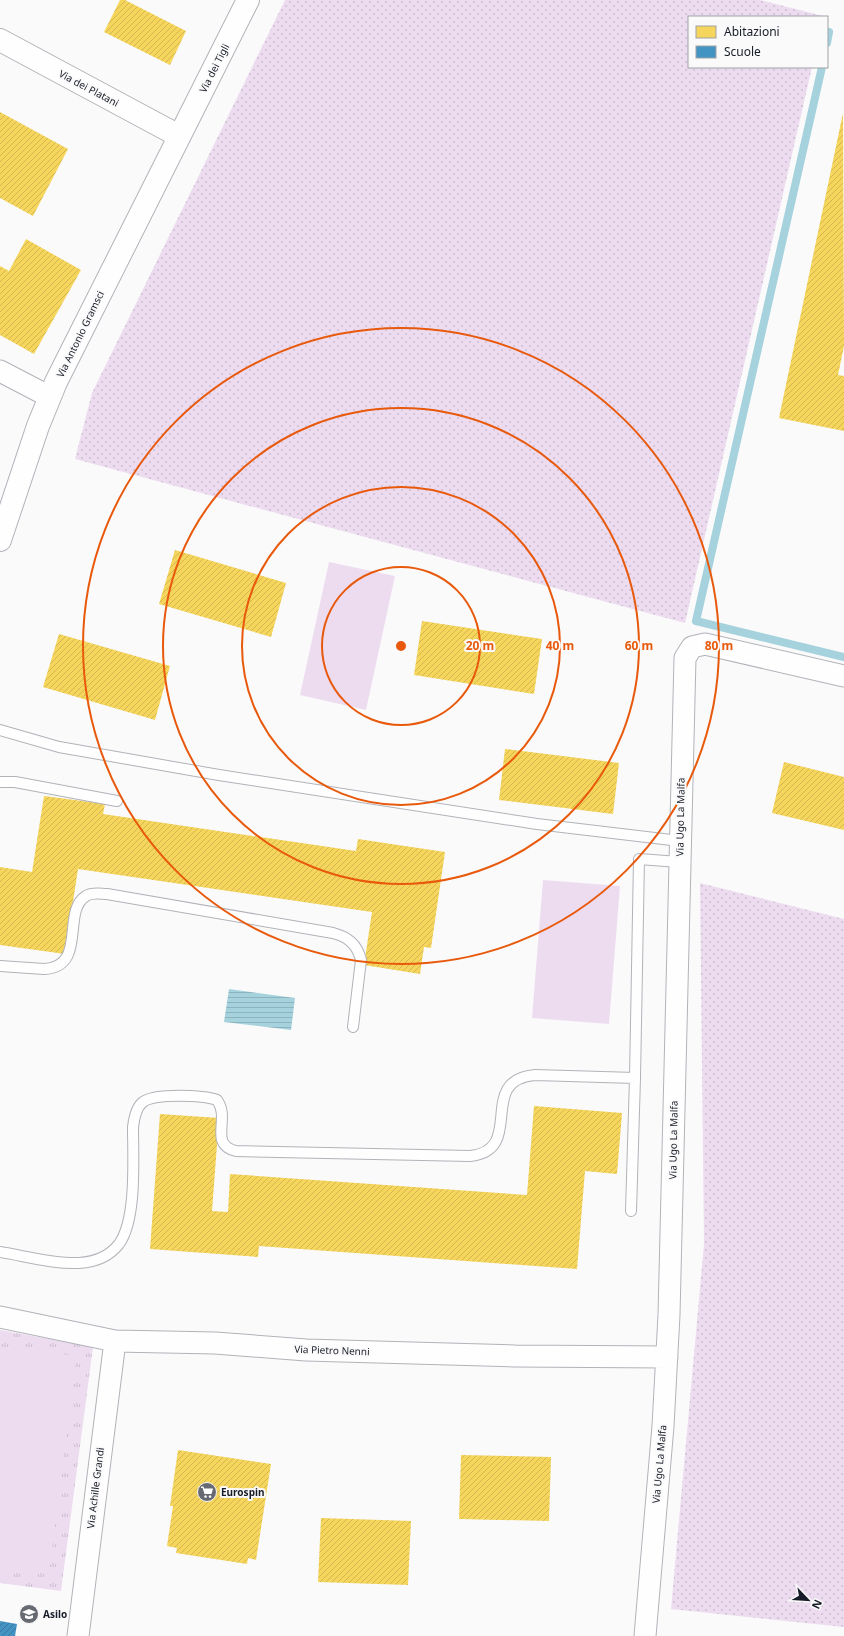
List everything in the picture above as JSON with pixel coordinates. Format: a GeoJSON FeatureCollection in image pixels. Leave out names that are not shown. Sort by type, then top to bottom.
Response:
{"type":"FeatureCollection","features":[{"type":"Feature","properties":{"kind":"street","name":"Via dei Tigli"},"geometry":{"type":"LineString","coordinates":[[179,136],[248,0]]}},
{"type":"Feature","properties":{"kind":"street","name":"Via dei Platani"},"geometry":{"type":"LineString","coordinates":[[0,40],[179,136]]}},
{"type":"Feature","properties":{"kind":"street","name":"Via Antonio Gramsci"},"geometry":{"type":"LineString","coordinates":[[0,540],[38,426],[50,397],[72,348],[179,136]]}},
{"type":"Feature","properties":{"kind":"street"},"geometry":{"type":"LineString","coordinates":[[0,371],[50,397]]}},
{"type":"Feature","properties":{"kind":"street","name":"Via Ugo La Malfa"},"geometry":{"type":"LineString","coordinates":[[645,1636],[667,1357],[685,658],[692,647],[705,644],[844,676]]}},
{"type":"Feature","properties":{"kind":"street","name":"Via Pietro Nenni"},"geometry":{"type":"LineString","coordinates":[[0,1317],[115,1341],[215,1343],[306,1350],[508,1356],[667,1357]]}},
{"type":"Feature","properties":{"kind":"street","name":"Via Achille Grandi"},"geometry":{"type":"LineString","coordinates":[[78,1636],[115,1341]]}},
{"type":"Feature","properties":{"kind":"lane"},"geometry":{"type":"LineString","coordinates":[[0,730],[59,747],[219,775],[537,824],[680,841]]}},
{"type":"Feature","properties":{"kind":"lane"},"geometry":{"type":"LineString","coordinates":[[0,782],[16,782],[117,801]]}},
{"type":"Feature","properties":{"kind":"lane"},"geometry":{"type":"LineString","coordinates":[[631,1211],[639,859],[679,862]]}},
{"type":"Feature","properties":{"kind":"lane"},"geometry":{"type":"LineString","coordinates":[[0,966],[50,969],[62,963],[70,952],[77,908],[86,896],[92,894],[107,894],[310,929],[343,936],[350,940],[359,952],[361,970],[353,1027]]}},
{"type":"Feature","properties":{"kind":"lane"},"geometry":{"type":"LineString","coordinates":[[0,1252],[78,1263],[93,1262],[113,1251],[120,1243],[124,1233],[131,1206],[134,1118],[143,1102],[149,1099],[179,1096],[205,1097],[217,1100],[222,1111],[221,1140],[230,1150],[470,1156],[486,1152],[496,1143],[500,1128],[504,1097],[512,1082],[519,1078],[535,1075],[635,1078]]}},
{"type":"Feature","properties":{"kind":"green space"},"geometry":{"type":"Polygon","coordinates":[[[285,0],[760,0],[823,16],[688,16],[688,68],[812,68],[685,623],[75,459],[92,393],[285,0]]]}},
{"type":"Feature","properties":{"kind":"green space"},"geometry":{"type":"Polygon","coordinates":[[[329,562],[395,576],[366,710],[300,695],[329,562]]]}},
{"type":"Feature","properties":{"kind":"green space"},"geometry":{"type":"Polygon","coordinates":[[[543,880],[620,886],[609,1024],[532,1018],[543,880]]]}},
{"type":"Feature","properties":{"kind":"green space"},"geometry":{"type":"Polygon","coordinates":[[[700,883],[844,919],[844,1627],[671,1609],[704,1244],[700,883]]]}},
{"type":"Feature","properties":{"kind":"green space"},"geometry":{"type":"Polygon","coordinates":[[[0,1330],[93,1347],[61,1591],[0,1583],[0,1330]]]}},
{"type":"Feature","properties":{"kind":"green space"},"geometry":{"type":"Polygon","coordinates":[[[0,1347],[76,1356],[49,1574],[0,1568],[0,1347]]]}},
{"type":"Feature","properties":{"kind":"water"},"geometry":{"type":"Polygon","coordinates":[[[229,989],[295,998],[291,1030],[224,1022],[229,989]]]}},
{"type":"Feature","properties":{"kind":"building: Abitazioni"},"geometry":{"type":"Polygon","coordinates":[[[120,0],[125,0],[186,31],[170,65],[104,32],[120,0]]]}},
{"type":"Feature","properties":{"kind":"building: Abitazioni"},"geometry":{"type":"Polygon","coordinates":[[[0,112],[68,149],[33,216],[0,198],[0,112]]]}},
{"type":"Feature","properties":{"kind":"building: Abitazioni"},"geometry":{"type":"Polygon","coordinates":[[[843,113],[844,346],[838,375],[844,376],[844,431],[779,418],[843,113]]]}},
{"type":"Feature","properties":{"kind":"building: Abitazioni"},"geometry":{"type":"Polygon","coordinates":[[[26,239],[81,270],[34,354],[0,335],[0,266],[9,271],[26,239]]]}},
{"type":"Feature","properties":{"kind":"building: Abitazioni"},"geometry":{"type":"Polygon","coordinates":[[[175,550],[286,583],[271,637],[159,604],[175,550]]]}},
{"type":"Feature","properties":{"kind":"building: Abitazioni"},"geometry":{"type":"Polygon","coordinates":[[[422,621],[542,639],[534,694],[414,675],[422,621]]]}},
{"type":"Feature","properties":{"kind":"building: Abitazioni"},"geometry":{"type":"Polygon","coordinates":[[[59,634],[170,666],[155,720],[43,687],[59,634]]]}},
{"type":"Feature","properties":{"kind":"building: Abitazioni"},"geometry":{"type":"Polygon","coordinates":[[[505,749],[619,763],[613,814],[499,800],[505,749]]]}},
{"type":"Feature","properties":{"kind":"building: Abitazioni"},"geometry":{"type":"Polygon","coordinates":[[[784,762],[844,777],[844,830],[772,813],[784,762]]]}},
{"type":"Feature","properties":{"kind":"building: Abitazioni"},"geometry":{"type":"Polygon","coordinates":[[[44,796],[105,804],[103,814],[356,851],[358,839],[445,852],[431,948],[424,947],[420,974],[364,965],[372,912],[78,869],[65,954],[0,945],[0,867],[32,872],[44,796]]]}},
{"type":"Feature","properties":{"kind":"building: Abitazioni"},"geometry":{"type":"Polygon","coordinates":[[[534,1106],[622,1113],[617,1174],[585,1171],[577,1269],[259,1246],[258,1257],[150,1249],[160,1114],[219,1118],[212,1211],[228,1212],[230,1174],[527,1195],[534,1106]]]}},
{"type":"Feature","properties":{"kind":"building: Abitazioni"},"geometry":{"type":"Polygon","coordinates":[[[178,1450],[271,1464],[256,1560],[248,1558],[247,1564],[176,1553],[177,1548],[167,1546],[173,1506],[170,1506],[178,1450]]]}},
{"type":"Feature","properties":{"kind":"building: Abitazioni"},"geometry":{"type":"Polygon","coordinates":[[[461,1455],[551,1457],[549,1521],[459,1519],[461,1455]]]}},
{"type":"Feature","properties":{"kind":"building: Abitazioni"},"geometry":{"type":"Polygon","coordinates":[[[321,1518],[411,1521],[408,1585],[318,1582],[321,1518]]]}},
{"type":"Feature","properties":{"kind":"building: Scuole","name":"Asilo"},"geometry":{"type":"Polygon","coordinates":[[[0,1621],[17,1624],[15,1636],[0,1636],[0,1621]]]}},
{"type":"Feature","properties":{"kind":"waterway"},"geometry":{"type":"LineString","coordinates":[[828,38],[829,32]]}},
{"type":"Feature","properties":{"kind":"waterway"},"geometry":{"type":"LineString","coordinates":[[822,68],[696,621],[844,657]]}},
{"type":"Feature","properties":{"kind":"place","name":"Eurospin"},"geometry":{"type":"Point","coordinates":[207,1492]}},
{"type":"Feature","properties":{"kind":"place","name":"Asilo"},"geometry":{"type":"Point","coordinates":[29,1614]}}]}
